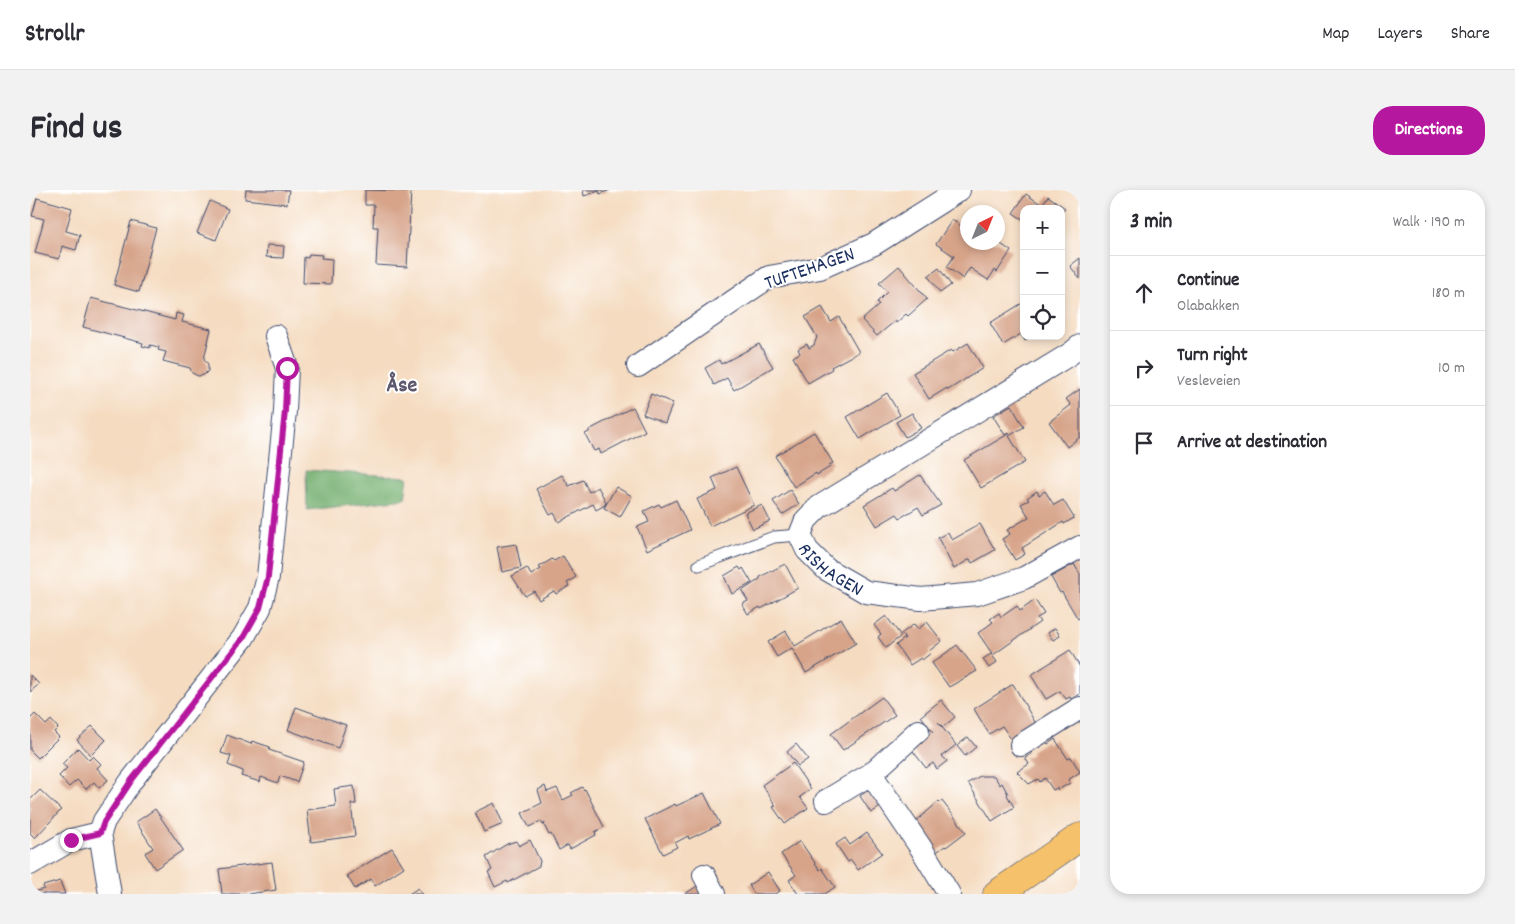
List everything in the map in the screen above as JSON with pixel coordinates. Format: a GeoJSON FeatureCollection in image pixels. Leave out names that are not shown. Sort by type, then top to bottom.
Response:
{"type":"FeatureCollection","features":[{"type":"Feature","properties":{"kind":"main road"},"geometry":{"type":"LineString","coordinates":[[997,894],[1080,837]]}},
{"type":"Feature","properties":{"kind":"main road"},"geometry":{"type":"LineString","coordinates":[[1022,894],[1080,858]]}},
{"type":"Feature","properties":{"kind":"street","name":"TUFTEHAGEN"},"geometry":{"type":"LineString","coordinates":[[638,366],[769,277],[820,268],[874,244],[958,190]]}},
{"type":"Feature","properties":{"kind":"street"},"geometry":{"type":"LineString","coordinates":[[110,894],[100,833],[104,822],[131,781],[243,638],[260,608],[268,577],[285,411],[287,368],[276,336]]}},
{"type":"Feature","properties":{"kind":"street","name":"RISHAGEN"},"geometry":{"type":"LineString","coordinates":[[1080,346],[1070,354],[819,507],[806,520],[800,535],[807,550],[826,569],[866,592],[921,599],[977,594],[1024,578],[1080,547]]}},
{"type":"Feature","properties":{"kind":"street"},"geometry":{"type":"LineString","coordinates":[[1020,745],[1080,708]]}},
{"type":"Feature","properties":{"kind":"street"},"geometry":{"type":"LineString","coordinates":[[826,801],[871,774],[918,731]]}},
{"type":"Feature","properties":{"kind":"street"},"geometry":{"type":"LineString","coordinates":[[871,774],[921,848],[949,894]]}},
{"type":"Feature","properties":{"kind":"street"},"geometry":{"type":"LineString","coordinates":[[30,864],[71,840],[100,833]]}},
{"type":"Feature","properties":{"kind":"lane"},"geometry":{"type":"LineString","coordinates":[[699,564],[774,537],[800,535]]}},
{"type":"Feature","properties":{"kind":"green space"},"geometry":{"type":"Polygon","coordinates":[[[306,470],[408,477],[405,499],[307,510],[306,470]]]}},
{"type":"Feature","properties":{"kind":"building"},"geometry":{"type":"Polygon","coordinates":[[[246,190],[289,190],[287,204],[245,199],[246,190]]]}},
{"type":"Feature","properties":{"kind":"building"},"geometry":{"type":"Polygon","coordinates":[[[365,190],[411,191],[407,267],[376,265],[378,227],[373,227],[374,205],[365,205],[365,190]]]}},
{"type":"Feature","properties":{"kind":"building"},"geometry":{"type":"Polygon","coordinates":[[[583,190],[610,190],[600,194],[599,191],[584,196],[583,190]]]}},
{"type":"Feature","properties":{"kind":"building"},"geometry":{"type":"Polygon","coordinates":[[[1026,194],[1042,205],[1020,205],[1020,217],[1013,213],[1026,194]]]}},
{"type":"Feature","properties":{"kind":"building"},"geometry":{"type":"Polygon","coordinates":[[[1048,196],[1061,205],[1042,205],[1048,196]]]}},
{"type":"Feature","properties":{"kind":"building"},"geometry":{"type":"Polygon","coordinates":[[[37,198],[72,208],[66,231],[80,235],[76,250],[62,246],[59,259],[35,253],[44,219],[32,216],[37,198]]]}},
{"type":"Feature","properties":{"kind":"building"},"geometry":{"type":"Polygon","coordinates":[[[210,201],[228,209],[216,240],[197,233],[210,201]]]}},
{"type":"Feature","properties":{"kind":"building"},"geometry":{"type":"Polygon","coordinates":[[[952,220],[960,225],[960,250],[1005,250],[1005,247],[1011,251],[997,272],[995,270],[988,280],[970,268],[963,279],[947,267],[954,256],[936,244],[952,220]]]}},
{"type":"Feature","properties":{"kind":"building"},"geometry":{"type":"Polygon","coordinates":[[[131,221],[156,228],[139,292],[114,285],[131,221]]]}},
{"type":"Feature","properties":{"kind":"building"},"geometry":{"type":"Polygon","coordinates":[[[267,245],[284,246],[283,258],[266,257],[267,245]]]}},
{"type":"Feature","properties":{"kind":"building"},"geometry":{"type":"Polygon","coordinates":[[[309,254],[322,255],[321,258],[332,259],[331,284],[303,283],[304,257],[308,258],[309,254]]]}},
{"type":"Feature","properties":{"kind":"building"},"geometry":{"type":"Polygon","coordinates":[[[1080,258],[1080,279],[1070,266],[1080,258]]]}},
{"type":"Feature","properties":{"kind":"building"},"geometry":{"type":"Polygon","coordinates":[[[899,266],[927,299],[908,316],[906,314],[896,323],[895,321],[877,336],[862,320],[879,305],[877,302],[887,292],[879,283],[899,266]]]}},
{"type":"Feature","properties":{"kind":"building"},"geometry":{"type":"Polygon","coordinates":[[[939,268],[951,285],[940,293],[928,276],[939,268]]]}},
{"type":"Feature","properties":{"kind":"building"},"geometry":{"type":"Polygon","coordinates":[[[91,298],[175,320],[176,313],[184,315],[182,322],[211,329],[204,359],[208,364],[208,371],[204,375],[198,376],[192,373],[190,368],[163,361],[166,352],[158,350],[159,347],[150,345],[150,348],[142,346],[143,343],[83,327],[91,298]]]}},
{"type":"Feature","properties":{"kind":"building"},"geometry":{"type":"Polygon","coordinates":[[[1020,304],[1020,335],[1003,345],[990,323],[1020,304]]]}},
{"type":"Feature","properties":{"kind":"building"},"geometry":{"type":"Polygon","coordinates":[[[822,307],[831,322],[839,317],[859,352],[831,367],[832,369],[808,383],[793,357],[800,353],[798,349],[807,344],[809,348],[814,345],[817,337],[805,317],[822,307]]]}},
{"type":"Feature","properties":{"kind":"building"},"geometry":{"type":"Polygon","coordinates":[[[968,343],[983,368],[948,390],[947,388],[929,399],[913,373],[951,350],[953,352],[968,343]]]}},
{"type":"Feature","properties":{"kind":"building"},"geometry":{"type":"Polygon","coordinates":[[[759,344],[773,367],[734,390],[727,378],[714,385],[705,368],[719,360],[721,364],[759,344]]]}},
{"type":"Feature","properties":{"kind":"building"},"geometry":{"type":"Polygon","coordinates":[[[1080,389],[1080,437],[1067,447],[1049,422],[1071,405],[1066,399],[1080,389]]]}},
{"type":"Feature","properties":{"kind":"building"},"geometry":{"type":"Polygon","coordinates":[[[887,393],[900,415],[860,439],[847,417],[887,393]]]}},
{"type":"Feature","properties":{"kind":"building"},"geometry":{"type":"Polygon","coordinates":[[[651,394],[673,403],[665,423],[643,414],[651,394]]]}},
{"type":"Feature","properties":{"kind":"building"},"geometry":{"type":"Polygon","coordinates":[[[1011,405],[1024,427],[1009,436],[1025,462],[981,488],[964,460],[1010,433],[1005,435],[993,416],[1011,405]]]}},
{"type":"Feature","properties":{"kind":"building"},"geometry":{"type":"Polygon","coordinates":[[[633,407],[645,431],[601,454],[599,449],[594,451],[585,434],[589,430],[633,407]]]}},
{"type":"Feature","properties":{"kind":"building"},"geometry":{"type":"Polygon","coordinates":[[[912,413],[921,428],[905,437],[896,422],[912,413]]]}},
{"type":"Feature","properties":{"kind":"building"},"geometry":{"type":"Polygon","coordinates":[[[814,432],[833,463],[817,475],[816,473],[794,487],[775,456],[814,432]]]}},
{"type":"Feature","properties":{"kind":"building"},"geometry":{"type":"Polygon","coordinates":[[[736,467],[754,505],[710,526],[697,499],[717,490],[712,478],[736,467]]]}},
{"type":"Feature","properties":{"kind":"building"},"geometry":{"type":"Polygon","coordinates":[[[562,475],[569,486],[583,480],[589,492],[598,487],[606,502],[605,505],[596,510],[593,504],[559,522],[554,513],[550,515],[536,489],[562,475]]]}},
{"type":"Feature","properties":{"kind":"building"},"geometry":{"type":"Polygon","coordinates":[[[920,475],[941,505],[923,515],[918,507],[900,518],[897,514],[877,526],[864,505],[892,488],[894,491],[920,475]]]}},
{"type":"Feature","properties":{"kind":"building"},"geometry":{"type":"Polygon","coordinates":[[[616,487],[632,496],[620,517],[604,508],[616,487]]]}},
{"type":"Feature","properties":{"kind":"building"},"geometry":{"type":"Polygon","coordinates":[[[790,490],[799,504],[782,515],[773,501],[790,490]]]}},
{"type":"Feature","properties":{"kind":"building"},"geometry":{"type":"Polygon","coordinates":[[[1037,491],[1039,495],[1045,491],[1054,505],[1063,500],[1074,518],[1064,524],[1063,522],[1022,548],[1025,554],[1015,560],[1002,539],[1010,534],[1007,530],[1029,517],[1021,504],[1029,500],[1027,498],[1037,491]]]}},
{"type":"Feature","properties":{"kind":"building"},"geometry":{"type":"Polygon","coordinates":[[[676,500],[690,530],[647,550],[637,527],[649,522],[644,511],[659,504],[661,507],[676,500]]]}},
{"type":"Feature","properties":{"kind":"building"},"geometry":{"type":"Polygon","coordinates":[[[762,505],[770,521],[753,529],[745,513],[762,505]]]}},
{"type":"Feature","properties":{"kind":"building"},"geometry":{"type":"Polygon","coordinates":[[[980,524],[995,550],[972,563],[970,559],[954,569],[938,538],[948,532],[952,540],[980,524]]]}},
{"type":"Feature","properties":{"kind":"building"},"geometry":{"type":"Polygon","coordinates":[[[516,544],[521,568],[502,572],[497,547],[516,544]]]}},
{"type":"Feature","properties":{"kind":"building"},"geometry":{"type":"Polygon","coordinates":[[[563,556],[576,577],[567,583],[569,586],[556,594],[554,591],[539,600],[534,591],[525,596],[512,576],[527,568],[531,575],[541,569],[539,567],[552,559],[554,561],[563,556]]]}},
{"type":"Feature","properties":{"kind":"building"},"geometry":{"type":"Polygon","coordinates":[[[785,564],[798,588],[761,609],[760,607],[748,614],[742,604],[748,601],[742,591],[760,579],[760,577],[785,564]]]}},
{"type":"Feature","properties":{"kind":"building"},"geometry":{"type":"Polygon","coordinates":[[[1074,564],[1080,574],[1080,618],[1078,619],[1051,577],[1074,564]]]}},
{"type":"Feature","properties":{"kind":"building"},"geometry":{"type":"Polygon","coordinates":[[[739,567],[741,570],[743,568],[752,583],[732,594],[724,576],[739,567]]]}},
{"type":"Feature","properties":{"kind":"building"},"geometry":{"type":"Polygon","coordinates":[[[1035,600],[1044,614],[1037,618],[1040,622],[993,655],[978,633],[993,622],[990,619],[999,613],[1001,617],[1017,606],[1020,611],[1035,600]]]}},
{"type":"Feature","properties":{"kind":"building"},"geometry":{"type":"Polygon","coordinates":[[[886,616],[901,636],[886,648],[878,637],[881,634],[874,625],[886,616]]]}},
{"type":"Feature","properties":{"kind":"building"},"geometry":{"type":"Polygon","coordinates":[[[841,618],[856,643],[806,673],[792,648],[777,657],[768,642],[786,631],[795,646],[841,618]]]}},
{"type":"Feature","properties":{"kind":"building"},"geometry":{"type":"Polygon","coordinates":[[[927,622],[942,641],[929,651],[931,653],[922,660],[921,658],[910,665],[896,645],[905,638],[901,634],[914,624],[918,629],[927,622]]]}},
{"type":"Feature","properties":{"kind":"building"},"geometry":{"type":"Polygon","coordinates":[[[1055,628],[1060,636],[1053,640],[1048,633],[1055,628]]]}},
{"type":"Feature","properties":{"kind":"building"},"geometry":{"type":"Polygon","coordinates":[[[957,645],[977,671],[949,687],[932,663],[957,645]]]}},
{"type":"Feature","properties":{"kind":"building"},"geometry":{"type":"Polygon","coordinates":[[[1070,650],[1080,667],[1080,694],[1071,699],[1070,697],[1066,699],[1060,691],[1046,699],[1031,675],[1070,650]]]}},
{"type":"Feature","properties":{"kind":"building"},"geometry":{"type":"Polygon","coordinates":[[[991,654],[997,662],[989,668],[983,659],[991,654]]]}},
{"type":"Feature","properties":{"kind":"building"},"geometry":{"type":"Polygon","coordinates":[[[30,675],[39,684],[30,692],[30,675]]]}},
{"type":"Feature","properties":{"kind":"building"},"geometry":{"type":"Polygon","coordinates":[[[1013,684],[1036,724],[1011,739],[1002,726],[989,734],[974,709],[1013,684]]]}},
{"type":"Feature","properties":{"kind":"building"},"geometry":{"type":"Polygon","coordinates":[[[882,697],[895,715],[843,750],[831,734],[882,697]]]}},
{"type":"Feature","properties":{"kind":"building"},"geometry":{"type":"Polygon","coordinates":[[[941,700],[955,717],[943,727],[938,722],[956,745],[942,756],[947,761],[937,769],[933,763],[926,768],[909,746],[929,728],[933,732],[921,716],[941,700]]]}},
{"type":"Feature","properties":{"kind":"building"},"geometry":{"type":"Polygon","coordinates":[[[296,707],[346,725],[338,748],[288,730],[296,707]]]}},
{"type":"Feature","properties":{"kind":"building"},"geometry":{"type":"Polygon","coordinates":[[[35,714],[46,725],[51,720],[58,728],[54,732],[59,737],[38,758],[30,750],[30,719],[35,714]]]}},
{"type":"Feature","properties":{"kind":"building"},"geometry":{"type":"Polygon","coordinates":[[[92,726],[106,740],[91,755],[77,740],[92,726]]]}},
{"type":"Feature","properties":{"kind":"building"},"geometry":{"type":"Polygon","coordinates":[[[227,735],[251,744],[252,741],[270,747],[269,750],[304,762],[297,782],[280,776],[278,783],[261,777],[260,782],[241,776],[243,771],[228,765],[231,756],[221,753],[227,735]]]}},
{"type":"Feature","properties":{"kind":"building"},"geometry":{"type":"Polygon","coordinates":[[[968,737],[976,747],[965,756],[957,746],[968,737]]]}},
{"type":"Feature","properties":{"kind":"building"},"geometry":{"type":"Polygon","coordinates":[[[1055,739],[1068,759],[1071,757],[1080,772],[1068,780],[1070,783],[1058,790],[1057,788],[1053,790],[1045,778],[1040,782],[1038,779],[1029,784],[1017,772],[1029,764],[1025,758],[1032,754],[1031,751],[1046,741],[1048,744],[1055,739]]]}},
{"type":"Feature","properties":{"kind":"building"},"geometry":{"type":"Polygon","coordinates":[[[796,744],[808,759],[798,766],[787,752],[796,744]]]}},
{"type":"Feature","properties":{"kind":"building"},"geometry":{"type":"Polygon","coordinates":[[[78,748],[89,760],[93,756],[101,764],[97,768],[108,780],[99,788],[94,782],[86,789],[77,780],[69,787],[59,776],[67,768],[62,764],[78,748]]]}},
{"type":"Feature","properties":{"kind":"building"},"geometry":{"type":"Polygon","coordinates":[[[793,763],[811,789],[800,797],[808,808],[785,824],[773,807],[776,806],[762,785],[793,763]]]}},
{"type":"Feature","properties":{"kind":"building"},"geometry":{"type":"Polygon","coordinates":[[[980,776],[994,776],[1000,785],[1002,783],[1014,807],[992,821],[968,783],[980,776]]]}},
{"type":"Feature","properties":{"kind":"building"},"geometry":{"type":"Polygon","coordinates":[[[354,786],[356,804],[351,804],[355,836],[311,842],[307,810],[336,806],[334,789],[354,786]]]}},
{"type":"Feature","properties":{"kind":"building"},"geometry":{"type":"Polygon","coordinates":[[[545,786],[547,792],[557,788],[563,800],[573,795],[571,793],[582,787],[585,789],[604,827],[595,832],[596,835],[570,849],[568,845],[559,850],[551,834],[549,835],[544,825],[545,823],[543,825],[541,821],[529,827],[522,813],[542,803],[538,790],[545,786]]]}},
{"type":"Feature","properties":{"kind":"building"},"geometry":{"type":"Polygon","coordinates":[[[871,788],[883,805],[871,813],[860,796],[871,788]]]}},
{"type":"Feature","properties":{"kind":"building"},"geometry":{"type":"Polygon","coordinates":[[[40,790],[61,810],[35,838],[30,833],[30,800],[40,790]]]}},
{"type":"Feature","properties":{"kind":"building"},"geometry":{"type":"Polygon","coordinates":[[[704,793],[720,824],[689,839],[688,836],[675,843],[677,847],[663,854],[645,819],[675,804],[676,806],[704,793]]]}},
{"type":"Feature","properties":{"kind":"building"},"geometry":{"type":"Polygon","coordinates":[[[939,801],[942,801],[966,832],[932,855],[912,825],[939,801]]]}},
{"type":"Feature","properties":{"kind":"building"},"geometry":{"type":"Polygon","coordinates":[[[494,803],[503,824],[484,832],[475,812],[494,803]]]}},
{"type":"Feature","properties":{"kind":"building"},"geometry":{"type":"Polygon","coordinates":[[[155,809],[183,850],[155,869],[145,853],[153,848],[136,822],[155,809]]]}},
{"type":"Feature","properties":{"kind":"building"},"geometry":{"type":"Polygon","coordinates":[[[867,833],[882,853],[858,870],[851,860],[848,862],[836,844],[845,838],[850,845],[867,833]]]}},
{"type":"Feature","properties":{"kind":"building"},"geometry":{"type":"Polygon","coordinates":[[[530,840],[540,861],[539,866],[508,883],[507,881],[495,887],[488,872],[492,870],[486,857],[507,844],[516,841],[519,846],[530,840]]]}},
{"type":"Feature","properties":{"kind":"building"},"geometry":{"type":"Polygon","coordinates":[[[800,841],[820,870],[822,868],[835,887],[825,894],[798,894],[789,880],[796,875],[781,854],[800,841]]]}},
{"type":"Feature","properties":{"kind":"building"},"geometry":{"type":"Polygon","coordinates":[[[392,848],[404,867],[375,886],[371,879],[355,889],[347,876],[392,848]]]}},
{"type":"Feature","properties":{"kind":"building"},"geometry":{"type":"Polygon","coordinates":[[[272,862],[276,890],[248,894],[222,894],[219,869],[272,862]]]}},
{"type":"Feature","properties":{"kind":"building"},"geometry":{"type":"Polygon","coordinates":[[[768,872],[780,891],[775,894],[754,894],[749,885],[768,872]]]}},
{"type":"Feature","properties":{"kind":"building"},"geometry":{"type":"Polygon","coordinates":[[[60,881],[65,894],[35,894],[34,892],[44,889],[43,886],[60,881]]]}},
{"type":"Feature","properties":{"kind":"building"},"geometry":{"type":"Polygon","coordinates":[[[697,886],[702,894],[685,894],[697,886]]]}},
{"type":"Feature","properties":{"kind":"building"},"geometry":{"type":"Polygon","coordinates":[[[418,888],[422,894],[409,894],[418,888]]]}},
{"type":"Feature","properties":{"kind":"district","name":"Åse"},"geometry":{"type":"Point","coordinates":[402,383]}},
{"type":"Feature","properties":{"kind":"route"},"geometry":{"type":"LineString","coordinates":[[71,840],[100,833],[104,822],[131,781],[243,638],[260,608],[268,577],[285,411],[287,368]]}}]}
